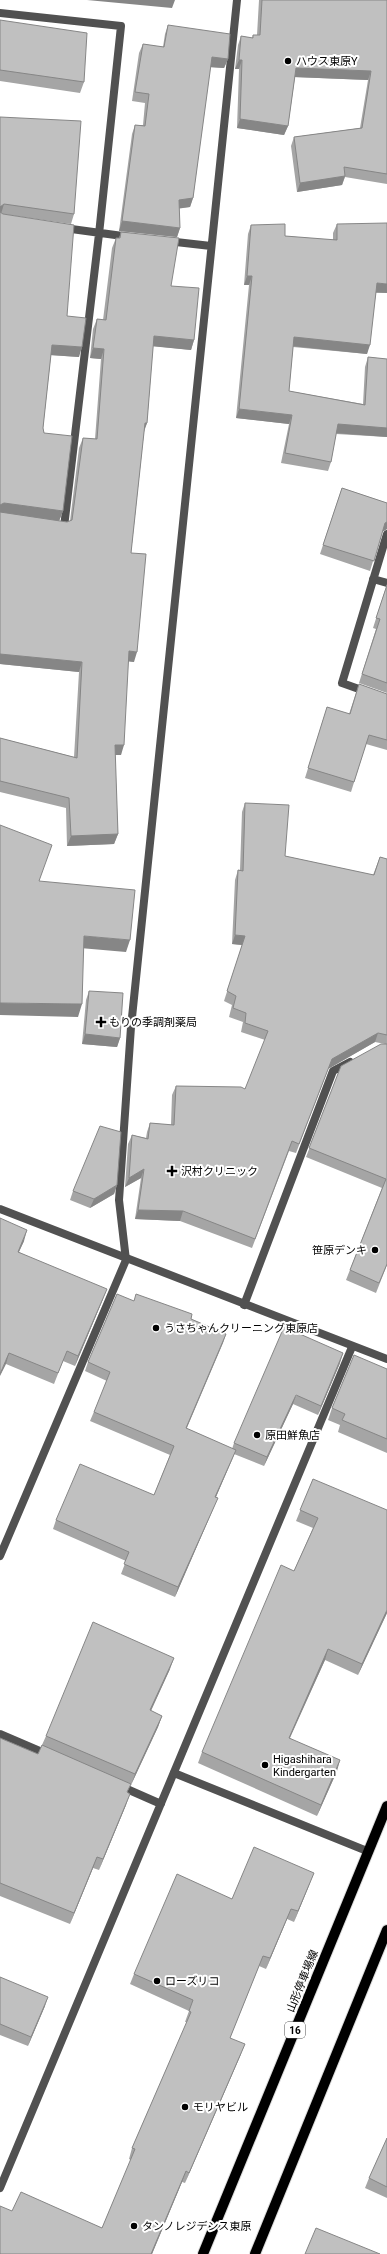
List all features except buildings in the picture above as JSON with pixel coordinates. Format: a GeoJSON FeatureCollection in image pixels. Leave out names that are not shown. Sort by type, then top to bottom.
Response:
{"type":"FeatureCollection","features":[{"type":"Feature","properties":{"kind":"main road","name":"山形停車場線"},"geometry":{"type":"LineString","coordinates":[[203,2254],[387,1806]]}},
{"type":"Feature","properties":{"kind":"main road"},"geometry":{"type":"LineString","coordinates":[[255,2254],[387,1930]]}},
{"type":"Feature","properties":{"kind":"street"},"geometry":{"type":"LineString","coordinates":[[0,1556],[126,1260],[119,1200],[131,1028],[237,0]]}},
{"type":"Feature","properties":{"kind":"street"},"geometry":{"type":"LineString","coordinates":[[0,13],[121,26],[99,234],[64,527],[49,525]]}},
{"type":"Feature","properties":{"kind":"street"},"geometry":{"type":"LineString","coordinates":[[53,227],[136,238]]}},
{"type":"Feature","properties":{"kind":"street"},"geometry":{"type":"LineString","coordinates":[[158,240],[211,246]]}},
{"type":"Feature","properties":{"kind":"street"},"geometry":{"type":"LineString","coordinates":[[387,534],[342,683],[387,699]]}},
{"type":"Feature","properties":{"kind":"street"},"geometry":{"type":"LineString","coordinates":[[373,579],[387,583]]}},
{"type":"Feature","properties":{"kind":"street"},"geometry":{"type":"LineString","coordinates":[[244,1305],[333,1071],[356,1059]]}},
{"type":"Feature","properties":{"kind":"street"},"geometry":{"type":"LineString","coordinates":[[0,1209],[126,1260],[387,1359]]}},
{"type":"Feature","properties":{"kind":"street"},"geometry":{"type":"LineString","coordinates":[[0,2188],[352,1347]]}},
{"type":"Feature","properties":{"kind":"street"},"geometry":{"type":"LineString","coordinates":[[0,1734],[58,1760]]}},
{"type":"Feature","properties":{"kind":"street"},"geometry":{"type":"LineString","coordinates":[[174,1773],[368,1851]]}},
{"type":"Feature","properties":{"kind":"street"},"geometry":{"type":"LineString","coordinates":[[110,1782],[161,1804]]}},
{"type":"Feature","properties":{"kind":"place","name":"ハウス東原Y"},"geometry":{"type":"Point","coordinates":[288,61]}},
{"type":"Feature","properties":{"kind":"place","name":"もりの季調剤薬局"},"geometry":{"type":"Point","coordinates":[101,1022]}},
{"type":"Feature","properties":{"kind":"place","name":"沢村クリニック"},"geometry":{"type":"Point","coordinates":[172,1171]}},
{"type":"Feature","properties":{"kind":"place","name":"笹原デンキ"},"geometry":{"type":"Point","coordinates":[375,1250]}},
{"type":"Feature","properties":{"kind":"place","name":"うさちゃんクリーニング東原店"},"geometry":{"type":"Point","coordinates":[156,1328]}},
{"type":"Feature","properties":{"kind":"place","name":"原田鮮魚店"},"geometry":{"type":"Point","coordinates":[257,1435]}},
{"type":"Feature","properties":{"kind":"place","name":"Higashihara Kindergarten"},"geometry":{"type":"Point","coordinates":[265,1765]}},
{"type":"Feature","properties":{"kind":"place","name":"ローズリコ"},"geometry":{"type":"Point","coordinates":[157,1981]}},
{"type":"Feature","properties":{"kind":"place","name":"モリヤビル"},"geometry":{"type":"Point","coordinates":[185,2107]}},
{"type":"Feature","properties":{"kind":"place","name":"タンノレジデンス東原"},"geometry":{"type":"Point","coordinates":[134,2226]}}]}
